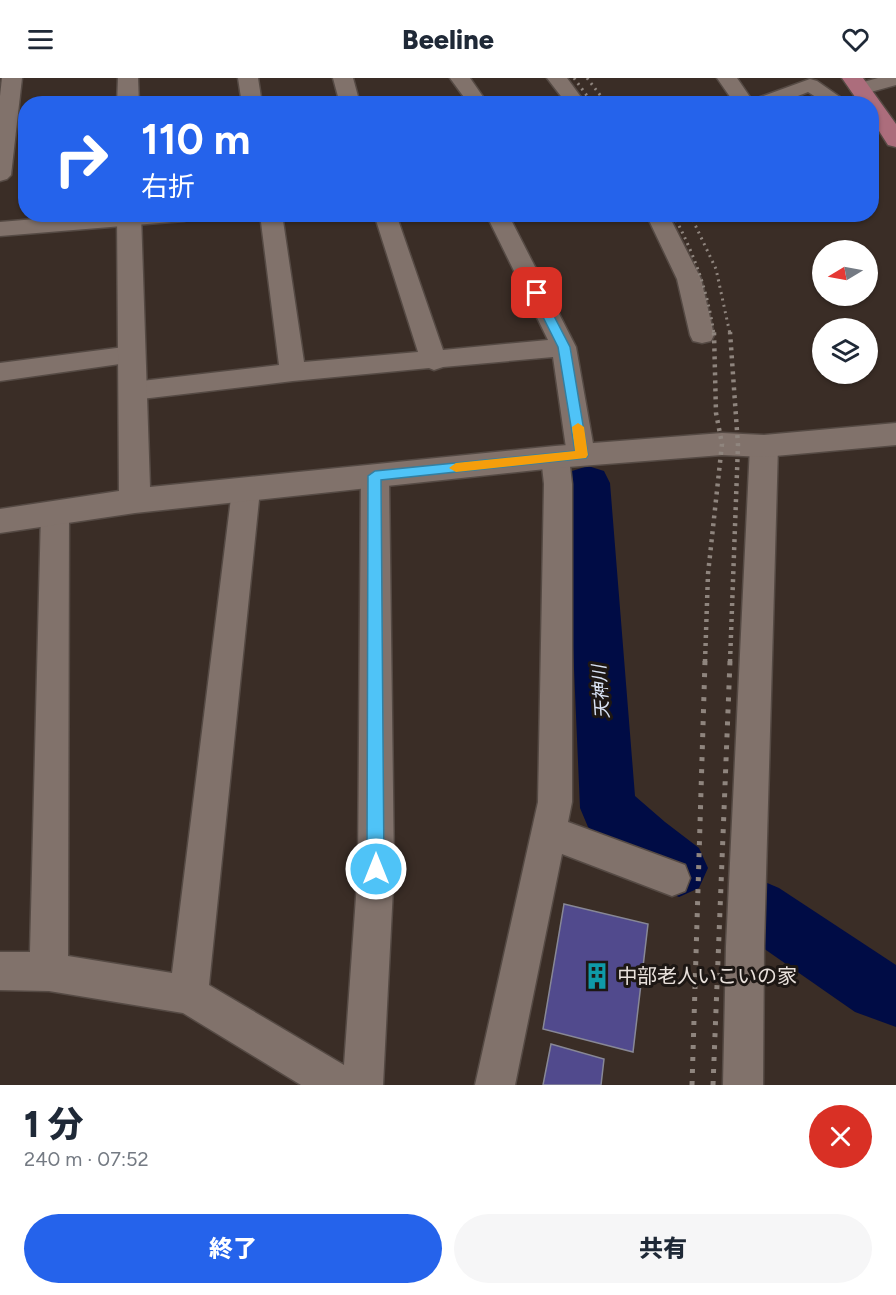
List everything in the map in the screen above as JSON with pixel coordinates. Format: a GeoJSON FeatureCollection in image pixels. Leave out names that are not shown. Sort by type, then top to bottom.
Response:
{"type":"FeatureCollection","features":[{"type":"Feature","properties":{"kind":"main road"},"geometry":{"type":"LineString","coordinates":[[879,117],[896,140]]}},
{"type":"Feature","properties":{"kind":"street"},"geometry":{"type":"LineString","coordinates":[[1,163],[12,78]]}},
{"type":"Feature","properties":{"kind":"street"},"geometry":{"type":"LineString","coordinates":[[128,78],[128,96]]}},
{"type":"Feature","properties":{"kind":"street"},"geometry":{"type":"LineString","coordinates":[[248,78],[251,96]]}},
{"type":"Feature","properties":{"kind":"street"},"geometry":{"type":"LineString","coordinates":[[343,78],[348,96]]}},
{"type":"Feature","properties":{"kind":"street"},"geometry":{"type":"LineString","coordinates":[[460,78],[473,96]]}},
{"type":"Feature","properties":{"kind":"street"},"geometry":{"type":"LineString","coordinates":[[557,78],[571,96]]}},
{"type":"Feature","properties":{"kind":"street"},"geometry":{"type":"LineString","coordinates":[[727,78],[739,96]]}},
{"type":"Feature","properties":{"kind":"street"},"geometry":{"type":"LineString","coordinates":[[875,96],[896,79]]}},
{"type":"Feature","properties":{"kind":"street"},"geometry":{"type":"LineString","coordinates":[[781,96],[810,86],[827,96]]}},
{"type":"Feature","properties":{"kind":"street"},"geometry":{"type":"LineString","coordinates":[[0,230],[79,222]]}},
{"type":"Feature","properties":{"kind":"street"},"geometry":{"type":"LineString","coordinates":[[129,222],[135,501]]}},
{"type":"Feature","properties":{"kind":"street"},"geometry":{"type":"LineString","coordinates":[[272,222],[293,372]]}},
{"type":"Feature","properties":{"kind":"street"},"geometry":{"type":"LineString","coordinates":[[388,222],[434,361]]}},
{"type":"Feature","properties":{"kind":"street"},"geometry":{"type":"LineString","coordinates":[[495,1085],[555,802],[558,484],[568,456],[564,347],[501,222]]}},
{"type":"Feature","properties":{"kind":"street"},"geometry":{"type":"LineString","coordinates":[[661,222],[689,279],[702,335]]}},
{"type":"Feature","properties":{"kind":"street"},"geometry":{"type":"LineString","coordinates":[[133,391],[293,372],[434,361],[564,347]]}},
{"type":"Feature","properties":{"kind":"street"},"geometry":{"type":"LineString","coordinates":[[0,372],[132,355]]}},
{"type":"Feature","properties":{"kind":"street"},"geometry":{"type":"LineString","coordinates":[[0,521],[135,501],[568,456],[722,444],[764,446],[896,434]]}},
{"type":"Feature","properties":{"kind":"street"},"geometry":{"type":"LineString","coordinates":[[743,1085],[761,465],[764,446]]}},
{"type":"Feature","properties":{"kind":"street"},"geometry":{"type":"LineString","coordinates":[[363,1085],[376,869],[375,476]]}},
{"type":"Feature","properties":{"kind":"street"},"geometry":{"type":"LineString","coordinates":[[189,995],[246,490]]}},
{"type":"Feature","properties":{"kind":"street"},"geometry":{"type":"LineString","coordinates":[[49,972],[55,513]]}},
{"type":"Feature","properties":{"kind":"street"},"geometry":{"type":"LineString","coordinates":[[548,832],[672,878]]}},
{"type":"Feature","properties":{"kind":"street"},"geometry":{"type":"LineString","coordinates":[[0,971],[49,972],[189,995],[339,1085]]}},
{"type":"Feature","properties":{"kind":"building","name":"中部老人いこいの家"},"geometry":{"type":"Polygon","coordinates":[[[564,904],[648,924],[633,1052],[543,1029],[564,904]]]}},
{"type":"Feature","properties":{"kind":"building"},"geometry":{"type":"Polygon","coordinates":[[[551,1044],[604,1059],[601,1085],[543,1085],[551,1044]]]}},
{"type":"Feature","properties":{"kind":"waterway","name":"天神川"},"geometry":{"type":"LineString","coordinates":[[588,483],[608,808],[645,842],[679,868]]}},
{"type":"Feature","properties":{"kind":"waterway","name":"天神川"},"geometry":{"type":"LineString","coordinates":[[758,909],[877,990],[896,996]]}},
{"type":"Feature","properties":{"kind":"railway"},"geometry":{"type":"LineString","coordinates":[[574,78],[587,96]]}},
{"type":"Feature","properties":{"kind":"railway"},"geometry":{"type":"LineString","coordinates":[[587,78],[601,96]]}},
{"type":"Feature","properties":{"kind":"railway"},"geometry":{"type":"LineString","coordinates":[[677,222],[699,272],[708,301],[714,334]]}},
{"type":"Feature","properties":{"kind":"railway"},"geometry":{"type":"LineString","coordinates":[[694,222],[716,269],[730,334]]}},
{"type":"Feature","properties":{"kind":"railway"},"geometry":{"type":"LineString","coordinates":[[705,662],[708,574],[722,444],[716,413],[714,332]]}},
{"type":"Feature","properties":{"kind":"railway"},"geometry":{"type":"LineString","coordinates":[[730,332],[738,445],[730,662]]}},
{"type":"Feature","properties":{"kind":"railway"},"geometry":{"type":"LineString","coordinates":[[692,1085],[705,661]]}},
{"type":"Feature","properties":{"kind":"railway"},"geometry":{"type":"LineString","coordinates":[[713,1085],[730,661]]}},
{"type":"Feature","properties":{"kind":"slow traffic"},"geometry":{"type":"LineString","coordinates":[[456,468],[581,455],[578,427]]}},
{"type":"Feature","properties":{"kind":"place","name":"中部老人いこいの家"},"geometry":{"type":"Point","coordinates":[597,976]}},
{"type":"Feature","properties":{"kind":"route"},"geometry":{"type":"LineString","coordinates":[[376,869],[375,476],[581,455],[564,347],[537,293]]}}]}
